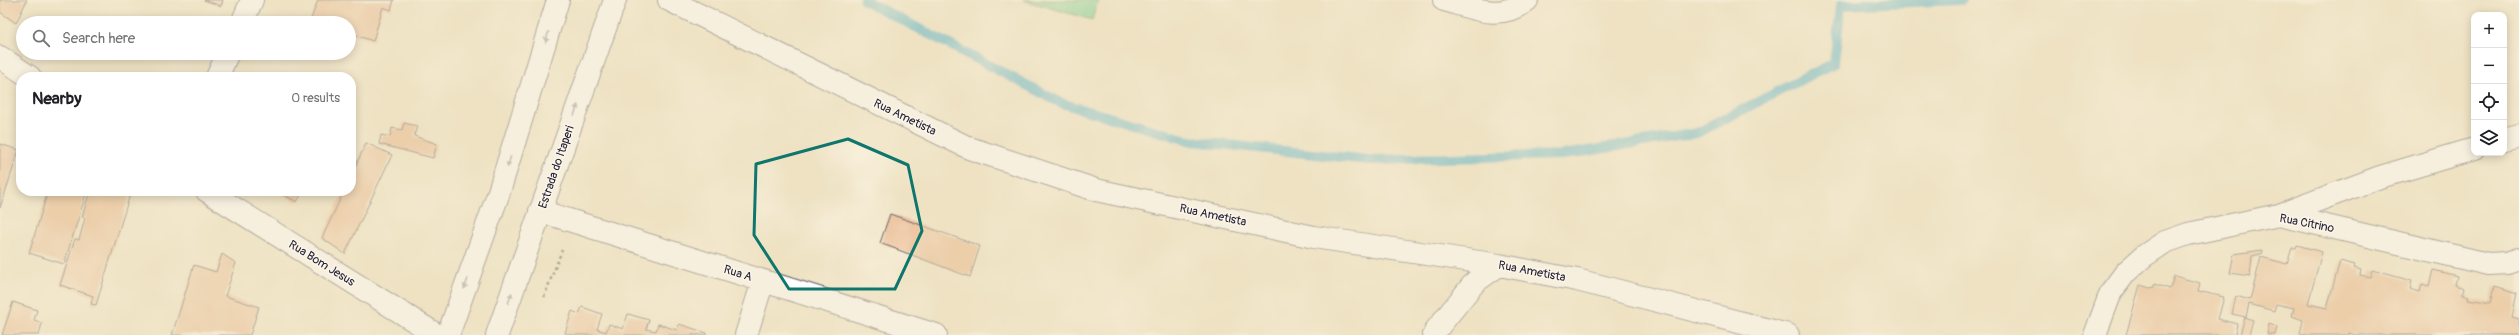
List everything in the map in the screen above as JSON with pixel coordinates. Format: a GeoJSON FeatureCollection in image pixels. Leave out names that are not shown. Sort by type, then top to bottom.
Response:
{"type":"FeatureCollection","features":[{"type":"Feature","properties":{"kind":"street"},"geometry":{"type":"LineString","coordinates":[[245,16],[252,0]]}},
{"type":"Feature","properties":{"kind":"street"},"geometry":{"type":"LineString","coordinates":[[448,335],[498,195],[558,0]]}},
{"type":"Feature","properties":{"kind":"street","name":"Estrada do Itaperi"},"geometry":{"type":"LineString","coordinates":[[497,335],[615,0]]}},
{"type":"Feature","properties":{"kind":"street","name":"Rua Ametista"},"geometry":{"type":"LineString","coordinates":[[669,0],[969,148],[1096,190],[1314,237],[1499,265],[1577,280],[1788,335]]}},
{"type":"Feature","properties":{"kind":"street"},"geometry":{"type":"LineString","coordinates":[[1444,0],[1490,13],[1516,9],[1527,0]]}},
{"type":"Feature","properties":{"kind":"street"},"geometry":{"type":"LineString","coordinates":[[0,57],[22,72]]}},
{"type":"Feature","properties":{"kind":"street"},"geometry":{"type":"LineString","coordinates":[[219,72],[225,60]]}},
{"type":"Feature","properties":{"kind":"street"},"geometry":{"type":"LineString","coordinates":[[2507,139],[2519,136]]}},
{"type":"Feature","properties":{"kind":"street"},"geometry":{"type":"LineString","coordinates":[[2279,215],[2380,177],[2471,150]]}},
{"type":"Feature","properties":{"kind":"street","name":"Rua Bom Jesus"},"geometry":{"type":"LineString","coordinates":[[215,196],[437,335]]}},
{"type":"Feature","properties":{"kind":"street","name":"Rua A"},"geometry":{"type":"LineString","coordinates":[[540,211],[936,335]]}},
{"type":"Feature","properties":{"kind":"street","name":"Rua Citrino"},"geometry":{"type":"LineString","coordinates":[[2095,335],[2111,292],[2118,282],[2144,256],[2164,242],[2188,234],[2279,215],[2488,264],[2507,263],[2519,259]]}},
{"type":"Feature","properties":{"kind":"street"},"geometry":{"type":"LineString","coordinates":[[1434,335],[1436,330],[1475,282],[1499,265]]}},
{"type":"Feature","properties":{"kind":"street"},"geometry":{"type":"LineString","coordinates":[[746,335],[763,281]]}},
{"type":"Feature","properties":{"kind":"path"},"geometry":{"type":"LineString","coordinates":[[543,300],[573,221]]}},
{"type":"Feature","properties":{"kind":"highlighted area"},"geometry":{"type":"Polygon","coordinates":[[[848,139],[908,165],[922,231],[895,289],[789,289],[754,235],[756,164],[848,139]]]}},
{"type":"Feature","properties":{"kind":"green space"},"geometry":{"type":"Polygon","coordinates":[[[1023,0],[1098,0],[1092,20],[1023,0]]]}},
{"type":"Feature","properties":{"kind":"building"},"geometry":{"type":"Polygon","coordinates":[[[0,0],[27,0],[19,16],[16,16],[16,23],[0,12],[0,0]]]}},
{"type":"Feature","properties":{"kind":"building"},"geometry":{"type":"Polygon","coordinates":[[[204,0],[223,0],[221,6],[204,0]]]}},
{"type":"Feature","properties":{"kind":"building"},"geometry":{"type":"Polygon","coordinates":[[[318,0],[394,0],[391,10],[383,7],[373,41],[356,35],[356,16],[312,16],[318,0]]]}},
{"type":"Feature","properties":{"kind":"building"},"geometry":{"type":"Polygon","coordinates":[[[404,123],[417,126],[414,136],[437,144],[433,158],[379,144],[381,135],[390,137],[392,128],[402,130],[404,123]]]}},
{"type":"Feature","properties":{"kind":"building"},"geometry":{"type":"Polygon","coordinates":[[[366,143],[392,155],[345,254],[322,238],[342,196],[356,196],[356,165],[366,143]]]}},
{"type":"Feature","properties":{"kind":"building"},"geometry":{"type":"Polygon","coordinates":[[[0,144],[16,149],[16,159],[0,208],[0,144]]]}},
{"type":"Feature","properties":{"kind":"building"},"geometry":{"type":"Polygon","coordinates":[[[46,196],[85,196],[64,264],[29,253],[46,196]]]}},
{"type":"Feature","properties":{"kind":"building"},"geometry":{"type":"Polygon","coordinates":[[[88,196],[129,196],[96,305],[91,304],[93,296],[60,285],[75,239],[79,240],[85,218],[82,217],[88,196]]]}},
{"type":"Feature","properties":{"kind":"building"},"geometry":{"type":"Polygon","coordinates":[[[286,196],[300,196],[297,202],[286,196]]]}},
{"type":"Feature","properties":{"kind":"building"},"geometry":{"type":"Polygon","coordinates":[[[890,214],[980,246],[970,277],[880,243],[890,214]]]}},
{"type":"Feature","properties":{"kind":"building"},"geometry":{"type":"Polygon","coordinates":[[[2297,245],[2322,252],[2308,304],[2327,308],[2340,261],[2355,265],[2354,268],[2361,270],[2360,275],[2370,277],[2372,270],[2412,281],[2410,289],[2420,292],[2422,284],[2429,286],[2433,270],[2457,276],[2455,285],[2464,288],[2462,295],[2469,296],[2468,299],[2491,303],[2495,286],[2517,293],[2512,317],[2519,319],[2519,335],[2356,335],[2349,333],[2349,335],[2304,335],[2300,334],[2303,320],[2292,316],[2294,308],[2276,304],[2274,311],[2249,304],[2246,317],[2232,314],[2236,296],[2250,300],[2261,257],[2287,264],[2292,248],[2296,248],[2297,245]]]}},
{"type":"Feature","properties":{"kind":"building"},"geometry":{"type":"Polygon","coordinates":[[[2262,250],[2261,254],[2252,256],[2250,276],[2230,273],[2234,254],[2262,250]]]}},
{"type":"Feature","properties":{"kind":"building"},"geometry":{"type":"Polygon","coordinates":[[[222,254],[236,263],[225,296],[259,307],[250,335],[172,335],[194,265],[216,272],[222,254]]]}},
{"type":"Feature","properties":{"kind":"building"},"geometry":{"type":"Polygon","coordinates":[[[2174,276],[2200,283],[2198,291],[2224,297],[2218,319],[2237,324],[2235,335],[2126,335],[2140,285],[2150,288],[2154,287],[2154,284],[2170,289],[2174,276]]]}},
{"type":"Feature","properties":{"kind":"building"},"geometry":{"type":"Polygon","coordinates":[[[13,302],[37,310],[34,320],[42,323],[39,335],[2,335],[13,302]]]}},
{"type":"Feature","properties":{"kind":"building"},"geometry":{"type":"Polygon","coordinates":[[[582,307],[602,314],[597,329],[606,332],[609,324],[623,329],[628,314],[649,320],[646,329],[656,331],[658,324],[677,330],[679,324],[707,333],[706,335],[573,335],[565,333],[572,311],[579,314],[582,307]]]}},
{"type":"Feature","properties":{"kind":"building"},"geometry":{"type":"Polygon","coordinates":[[[2245,317],[2253,320],[2249,335],[2240,335],[2245,317]]]}},
{"type":"Feature","properties":{"kind":"building"},"geometry":{"type":"Polygon","coordinates":[[[2269,324],[2277,327],[2275,335],[2267,335],[2269,324]]]}},
{"type":"Feature","properties":{"kind":"waterway"},"geometry":{"type":"LineString","coordinates":[[864,0],[1061,103],[1191,141],[1369,160],[1563,155],[1697,133],[1834,63],[1841,5],[1962,0]]}}]}
